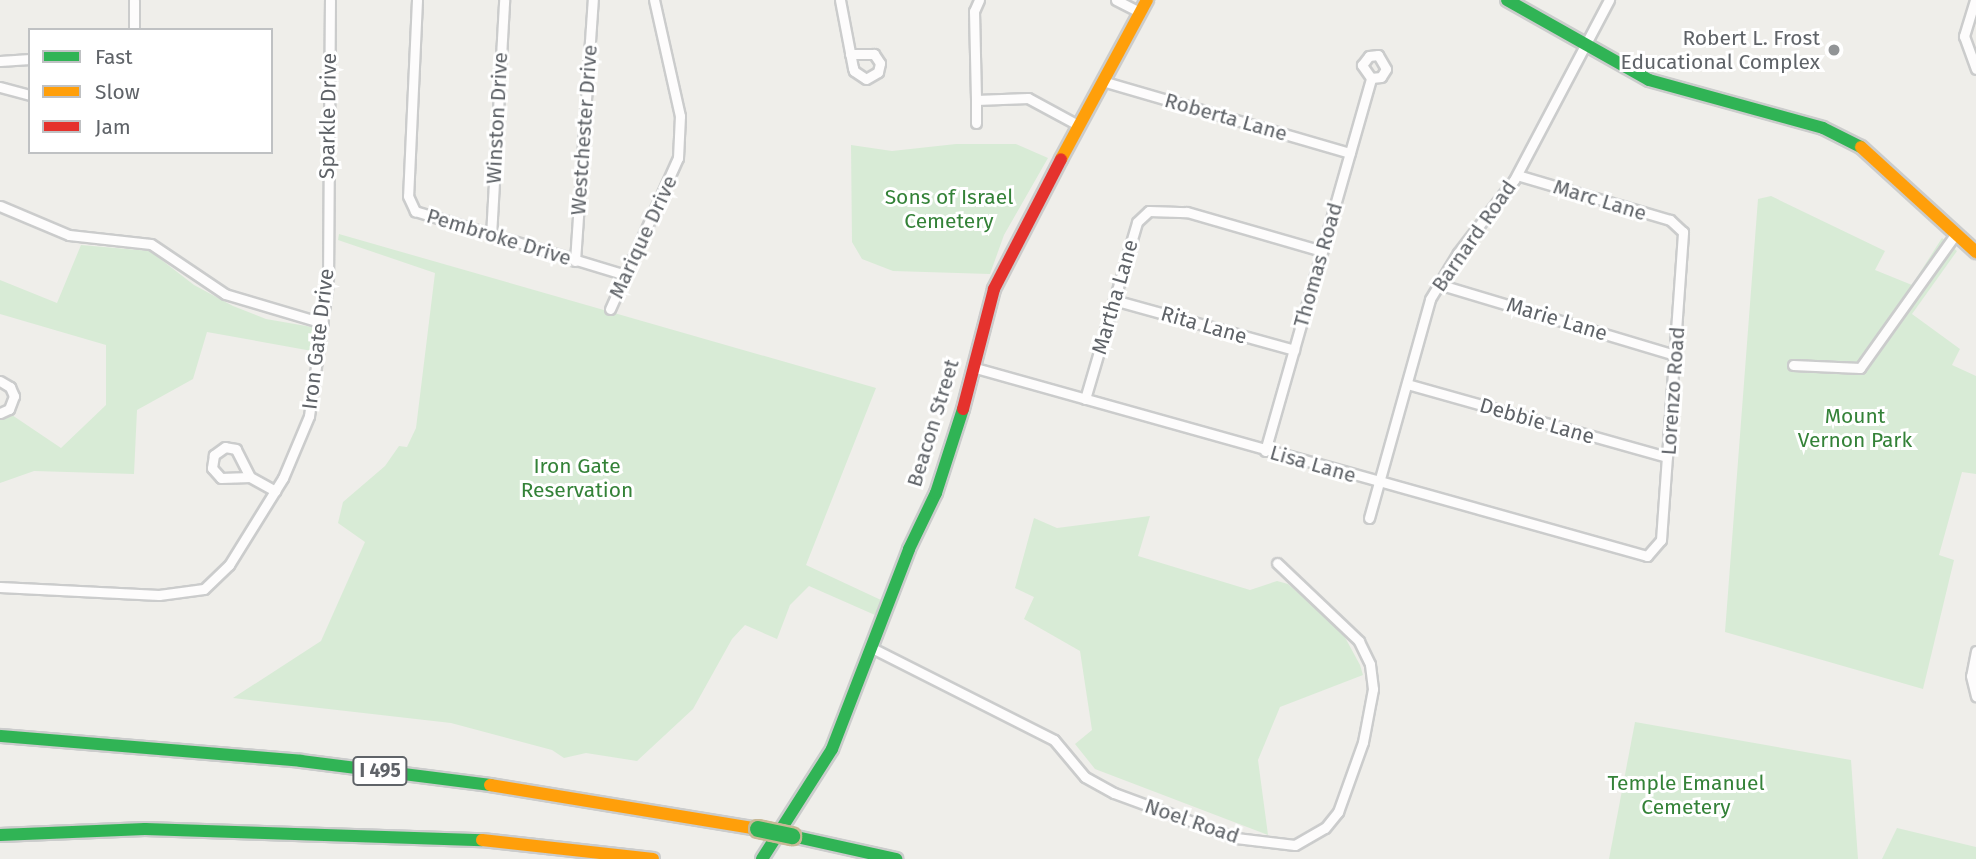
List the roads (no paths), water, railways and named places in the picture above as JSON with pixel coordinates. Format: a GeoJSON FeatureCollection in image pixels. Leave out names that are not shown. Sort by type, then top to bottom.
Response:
{"type":"FeatureCollection","features":[{"type":"Feature","properties":{"kind":"main road"},"geometry":{"type":"LineString","coordinates":[[1507,0],[1586,47],[1668,88],[1823,128],[1857,145],[1880,160],[1954,236],[1976,252]]}},
{"type":"Feature","properties":{"kind":"main road","name":"Beacon Street"},"geometry":{"type":"LineString","coordinates":[[762,859],[832,749],[870,647],[936,493],[958,428],[994,289],[1143,6]]}},
{"type":"Feature","properties":{"kind":"main road","name":"I 495"},"geometry":{"type":"LineString","coordinates":[[0,736],[301,761],[494,785],[758,829],[896,859]]}},
{"type":"Feature","properties":{"kind":"main road"},"geometry":{"type":"LineString","coordinates":[[0,835],[145,829],[373,833],[489,840],[653,859]]}},
{"type":"Feature","properties":{"kind":"street"},"geometry":{"type":"LineString","coordinates":[[134,0],[134,28]]}},
{"type":"Feature","properties":{"kind":"street","name":"Sparkle Drive"},"geometry":{"type":"LineString","coordinates":[[327,232],[330,0]]}},
{"type":"Feature","properties":{"kind":"street","name":"Pembroke Drive"},"geometry":{"type":"LineString","coordinates":[[417,0],[409,201],[425,217],[626,275]]}},
{"type":"Feature","properties":{"kind":"street","name":"Winston Drive"},"geometry":{"type":"LineString","coordinates":[[491,236],[504,0]]}},
{"type":"Feature","properties":{"kind":"street","name":"Westchester Drive"},"geometry":{"type":"LineString","coordinates":[[575,261],[593,0]]}},
{"type":"Feature","properties":{"kind":"street","name":"Marique Drive"},"geometry":{"type":"LineString","coordinates":[[610,309],[672,180],[680,139],[680,116],[654,0]]}},
{"type":"Feature","properties":{"kind":"street"},"geometry":{"type":"LineString","coordinates":[[840,0],[850,54]]}},
{"type":"Feature","properties":{"kind":"street"},"geometry":{"type":"LineString","coordinates":[[976,123],[974,11],[979,0]]}},
{"type":"Feature","properties":{"kind":"street"},"geometry":{"type":"LineString","coordinates":[[1116,0],[1143,6]]}},
{"type":"Feature","properties":{"kind":"street","name":"Barnard Road"},"geometry":{"type":"LineString","coordinates":[[1369,518],[1438,284],[1517,175],[1609,0]]}},
{"type":"Feature","properties":{"kind":"street"},"geometry":{"type":"LineString","coordinates":[[1975,0],[1964,36],[1976,69]]}},
{"type":"Feature","properties":{"kind":"street"},"geometry":{"type":"LineString","coordinates":[[0,61],[28,59]]}},
{"type":"Feature","properties":{"kind":"street","name":"Thomas Road"},"geometry":{"type":"LineString","coordinates":[[1265,451],[1371,78]]}},
{"type":"Feature","properties":{"kind":"street","name":"Roberta Lane"},"geometry":{"type":"LineString","coordinates":[[1102,80],[1350,153]]}},
{"type":"Feature","properties":{"kind":"street"},"geometry":{"type":"LineString","coordinates":[[0,87],[28,94]]}},
{"type":"Feature","properties":{"kind":"street"},"geometry":{"type":"LineString","coordinates":[[976,100],[1028,98],[1078,125]]}},
{"type":"Feature","properties":{"kind":"street","name":"Marc Lane"},"geometry":{"type":"LineString","coordinates":[[1517,175],[1670,220],[1681,228]]}},
{"type":"Feature","properties":{"kind":"street"},"geometry":{"type":"LineString","coordinates":[[0,206],[69,235],[150,244],[225,294],[323,323]]}},
{"type":"Feature","properties":{"kind":"street","name":"Martha Lane"},"geometry":{"type":"LineString","coordinates":[[1084,399],[1137,222],[1149,211],[1187,212],[1322,251]]}},
{"type":"Feature","properties":{"kind":"street","name":"Lorenzo Road"},"geometry":{"type":"LineString","coordinates":[[1653,552],[1661,540],[1684,242],[1681,228]]}},
{"type":"Feature","properties":{"kind":"street","name":"Iron Gate Drive"},"geometry":{"type":"LineString","coordinates":[[0,587],[159,595],[204,589],[229,565],[275,491],[309,416],[323,323],[327,232]]}},
{"type":"Feature","properties":{"kind":"street"},"geometry":{"type":"LineString","coordinates":[[1793,365],[1860,368],[1954,236]]}},
{"type":"Feature","properties":{"kind":"street","name":"Marie Lane"},"geometry":{"type":"LineString","coordinates":[[1438,284],[1675,355]]}},
{"type":"Feature","properties":{"kind":"street","name":"Rita Lane"},"geometry":{"type":"LineString","coordinates":[[1114,300],[1294,351]]}},
{"type":"Feature","properties":{"kind":"street","name":"Lisa Lane"},"geometry":{"type":"LineString","coordinates":[[972,368],[1636,556],[1653,552]]}},
{"type":"Feature","properties":{"kind":"street"},"geometry":{"type":"LineString","coordinates":[[0,381],[10,387],[14,396],[12,406],[0,413]]}},
{"type":"Feature","properties":{"kind":"street","name":"Debbie Lane"},"geometry":{"type":"LineString","coordinates":[[1407,384],[1667,457]]}},
{"type":"Feature","properties":{"kind":"street"},"geometry":{"type":"LineString","coordinates":[[250,477],[236,449],[225,447],[214,455],[212,468],[221,478],[250,477],[275,491]]}},
{"type":"Feature","properties":{"kind":"street","name":"Noel Road"},"geometry":{"type":"LineString","coordinates":[[870,647],[1054,740],[1084,776],[1114,793],[1236,838],[1295,845],[1325,828],[1338,812],[1363,742],[1373,689],[1370,664],[1359,641],[1277,563]]}},
{"type":"Feature","properties":{"kind":"street"},"geometry":{"type":"LineString","coordinates":[[1976,651],[1971,676],[1976,696]]}},
{"type":"Feature","properties":{"kind":"place","name":"Robert L. Frost Educational Complex"},"geometry":{"type":"Point","coordinates":[1834,50]}},
{"type":"Feature","properties":{"kind":"park label","name":"Sons of Israel Cemetery"},"geometry":{"type":"Point","coordinates":[949,209]}},
{"type":"Feature","properties":{"kind":"park label","name":"Mount Vernon Park"},"geometry":{"type":"Point","coordinates":[1855,428]}},
{"type":"Feature","properties":{"kind":"park label","name":"Iron Gate Reservation"},"geometry":{"type":"Point","coordinates":[577,478]}},
{"type":"Feature","properties":{"kind":"park label","name":"Temple Emanuel Cemetery"},"geometry":{"type":"Point","coordinates":[1686,795]}}]}
